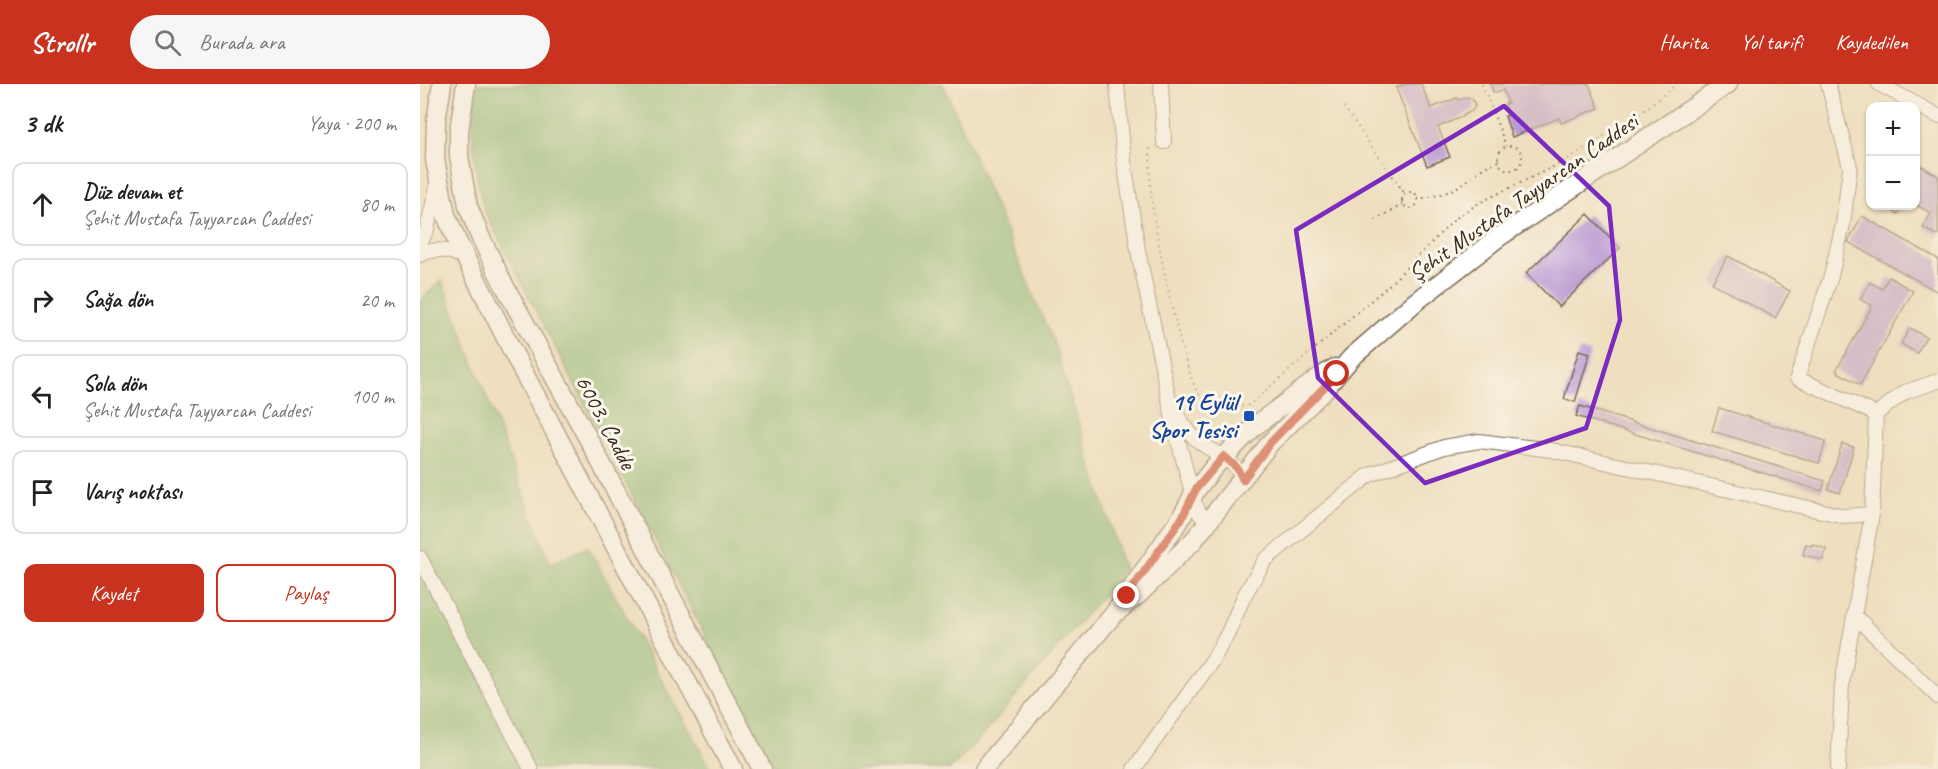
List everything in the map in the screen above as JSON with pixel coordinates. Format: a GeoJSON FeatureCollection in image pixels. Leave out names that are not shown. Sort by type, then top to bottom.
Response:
{"type":"FeatureCollection","features":[{"type":"Feature","properties":{"kind":"main road","name":"6003. Cadde"},"geometry":{"type":"LineString","coordinates":[[442,84],[434,141],[438,181],[446,215],[465,258],[529,383],[733,769]]}},
{"type":"Feature","properties":{"kind":"main road","name":"Şehit Mustafa Tayyarcan Caddesi"},"geometry":{"type":"LineString","coordinates":[[1113,615],[1164,570],[1209,522],[1271,442],[1323,391],[1352,358],[1414,303],[1499,237],[1728,84]]}},
{"type":"Feature","properties":{"kind":"main road","name":"6003. Cadde"},"geometry":{"type":"LineString","coordinates":[[466,85],[459,131],[459,156],[468,206],[480,236],[762,769]]}},
{"type":"Feature","properties":{"kind":"main road","name":"Şehit Mustafa Tayyarcan Caddesi"},"geometry":{"type":"LineString","coordinates":[[984,769],[1113,615],[1182,518],[1191,496],[1224,456],[1278,407],[1317,379],[1352,358]]}},
{"type":"Feature","properties":{"kind":"street"},"geometry":{"type":"LineString","coordinates":[[1117,84],[1124,161],[1139,256],[1191,496],[1200,514],[1209,522]]}},
{"type":"Feature","properties":{"kind":"street"},"geometry":{"type":"LineString","coordinates":[[1161,84],[1164,142]]}},
{"type":"Feature","properties":{"kind":"street"},"geometry":{"type":"LineString","coordinates":[[1828,84],[1850,167],[1843,224],[1831,276],[1797,378],[1876,414]]}},
{"type":"Feature","properties":{"kind":"street"},"geometry":{"type":"LineString","coordinates":[[1879,84],[1938,116]]}},
{"type":"Feature","properties":{"kind":"street"},"geometry":{"type":"LineString","coordinates":[[420,245],[427,229],[438,181]]}},
{"type":"Feature","properties":{"kind":"street"},"geometry":{"type":"LineString","coordinates":[[420,255],[430,250],[442,250],[455,252],[465,258]]}},
{"type":"Feature","properties":{"kind":"street"},"geometry":{"type":"LineString","coordinates":[[1876,414],[1905,392],[1938,381]]}},
{"type":"Feature","properties":{"kind":"street"},"geometry":{"type":"LineString","coordinates":[[1170,402],[1196,439],[1224,456],[1237,468],[1243,480]]}},
{"type":"Feature","properties":{"kind":"street"},"geometry":{"type":"LineString","coordinates":[[1838,769],[1842,684],[1872,514],[1876,414]]}},
{"type":"Feature","properties":{"kind":"street"},"geometry":{"type":"LineString","coordinates":[[1134,769],[1212,661],[1228,633],[1244,596],[1265,560],[1370,475],[1444,447],[1479,441],[1551,450],[1844,516],[1872,514]]}},
{"type":"Feature","properties":{"kind":"street"},"geometry":{"type":"LineString","coordinates":[[420,558],[531,769]]}},
{"type":"Feature","properties":{"kind":"street"},"geometry":{"type":"LineString","coordinates":[[1854,615],[1938,697]]}},
{"type":"Feature","properties":{"kind":"path"},"geometry":{"type":"LineString","coordinates":[[1482,84],[1506,146]]}},
{"type":"Feature","properties":{"kind":"path"},"geometry":{"type":"LineString","coordinates":[[1150,148],[1152,202],[1177,326],[1195,390],[1203,400],[1216,408],[1231,410],[1249,405],[1388,286],[1456,218],[1479,203],[1563,162],[1639,114],[1677,84]]}},
{"type":"Feature","properties":{"kind":"path"},"geometry":{"type":"LineString","coordinates":[[1344,107],[1405,194]]}},
{"type":"Feature","properties":{"kind":"path"},"geometry":{"type":"LineString","coordinates":[[1506,146],[1513,146],[1521,154],[1521,163],[1517,167],[1508,169],[1499,161],[1500,152],[1506,146]]}},
{"type":"Feature","properties":{"kind":"path"},"geometry":{"type":"LineString","coordinates":[[1417,199],[1439,195],[1455,188],[1485,166],[1499,161]]}},
{"type":"Feature","properties":{"kind":"path"},"geometry":{"type":"LineString","coordinates":[[1405,194],[1412,193],[1417,199]]}},
{"type":"Feature","properties":{"kind":"path"},"geometry":{"type":"LineString","coordinates":[[1405,194],[1402,199],[1409,207],[1413,207],[1417,199]]}},
{"type":"Feature","properties":{"kind":"path"},"geometry":{"type":"LineString","coordinates":[[1376,220],[1404,204]]}},
{"type":"Feature","properties":{"kind":"highlighted area"},"geometry":{"type":"Polygon","coordinates":[[[1504,106],[1609,206],[1620,320],[1586,428],[1425,483],[1318,378],[1296,230],[1504,106]]]}},
{"type":"Feature","properties":{"kind":"green space"},"geometry":{"type":"Polygon","coordinates":[[[477,84],[943,84],[1054,344],[1124,570],[980,738],[950,769],[776,769],[484,210],[473,147],[473,115],[477,84]]]}},
{"type":"Feature","properties":{"kind":"green space"},"geometry":{"type":"Polygon","coordinates":[[[442,280],[550,564],[588,547],[711,769],[420,769],[420,301],[442,280]]]}},
{"type":"Feature","properties":{"kind":"building"},"geometry":{"type":"Polygon","coordinates":[[[1405,84],[1421,84],[1431,108],[1457,98],[1458,100],[1468,97],[1473,100],[1475,106],[1472,111],[1438,127],[1450,157],[1427,166],[1396,88],[1405,84]]]}},
{"type":"Feature","properties":{"kind":"building"},"geometry":{"type":"Polygon","coordinates":[[[1490,84],[1589,84],[1599,108],[1561,123],[1559,118],[1512,137],[1505,116],[1509,115],[1505,104],[1508,103],[1503,90],[1494,93],[1490,84]]]}},
{"type":"Feature","properties":{"kind":"building"},"geometry":{"type":"Polygon","coordinates":[[[1920,165],[1938,176],[1938,236],[1923,228],[1931,213],[1920,207],[1920,165]]]}},
{"type":"Feature","properties":{"kind":"building"},"geometry":{"type":"Polygon","coordinates":[[[1588,214],[1620,248],[1559,307],[1526,273],[1588,214]]]}},
{"type":"Feature","properties":{"kind":"building"},"geometry":{"type":"Polygon","coordinates":[[[1862,216],[1938,259],[1938,292],[1848,242],[1862,216]]]}},
{"type":"Feature","properties":{"kind":"building"},"geometry":{"type":"Polygon","coordinates":[[[1728,256],[1790,291],[1775,318],[1712,283],[1728,256]]]}},
{"type":"Feature","properties":{"kind":"building"},"geometry":{"type":"Polygon","coordinates":[[[1889,277],[1913,291],[1860,385],[1836,371],[1872,306],[1860,299],[1870,282],[1882,289],[1889,277]]]}},
{"type":"Feature","properties":{"kind":"building"},"geometry":{"type":"Polygon","coordinates":[[[1910,328],[1926,337],[1917,353],[1901,344],[1910,328]]]}},
{"type":"Feature","properties":{"kind":"building"},"geometry":{"type":"Polygon","coordinates":[[[1579,350],[1590,353],[1575,402],[1564,399],[1579,350]]]}},
{"type":"Feature","properties":{"kind":"building"},"geometry":{"type":"Polygon","coordinates":[[[1580,406],[1825,481],[1822,491],[1576,416],[1580,406]]]}},
{"type":"Feature","properties":{"kind":"building"},"geometry":{"type":"Polygon","coordinates":[[[1719,408],[1826,441],[1819,463],[1712,431],[1719,408]]]}},
{"type":"Feature","properties":{"kind":"building"},"geometry":{"type":"Polygon","coordinates":[[[1842,444],[1854,447],[1840,493],[1828,489],[1842,444]]]}},
{"type":"Feature","properties":{"kind":"building"},"geometry":{"type":"Polygon","coordinates":[[[1806,544],[1826,549],[1823,560],[1803,555],[1806,544]]]}},
{"type":"Feature","properties":{"kind":"place","name":"19 Eylül Spor Tesisi"},"geometry":{"type":"Point","coordinates":[1249,416]}},
{"type":"Feature","properties":{"kind":"route"},"geometry":{"type":"LineString","coordinates":[[1127,596],[1182,518],[1191,496],[1224,456],[1241,473],[1243,480],[1271,442],[1337,374]]}}]}
